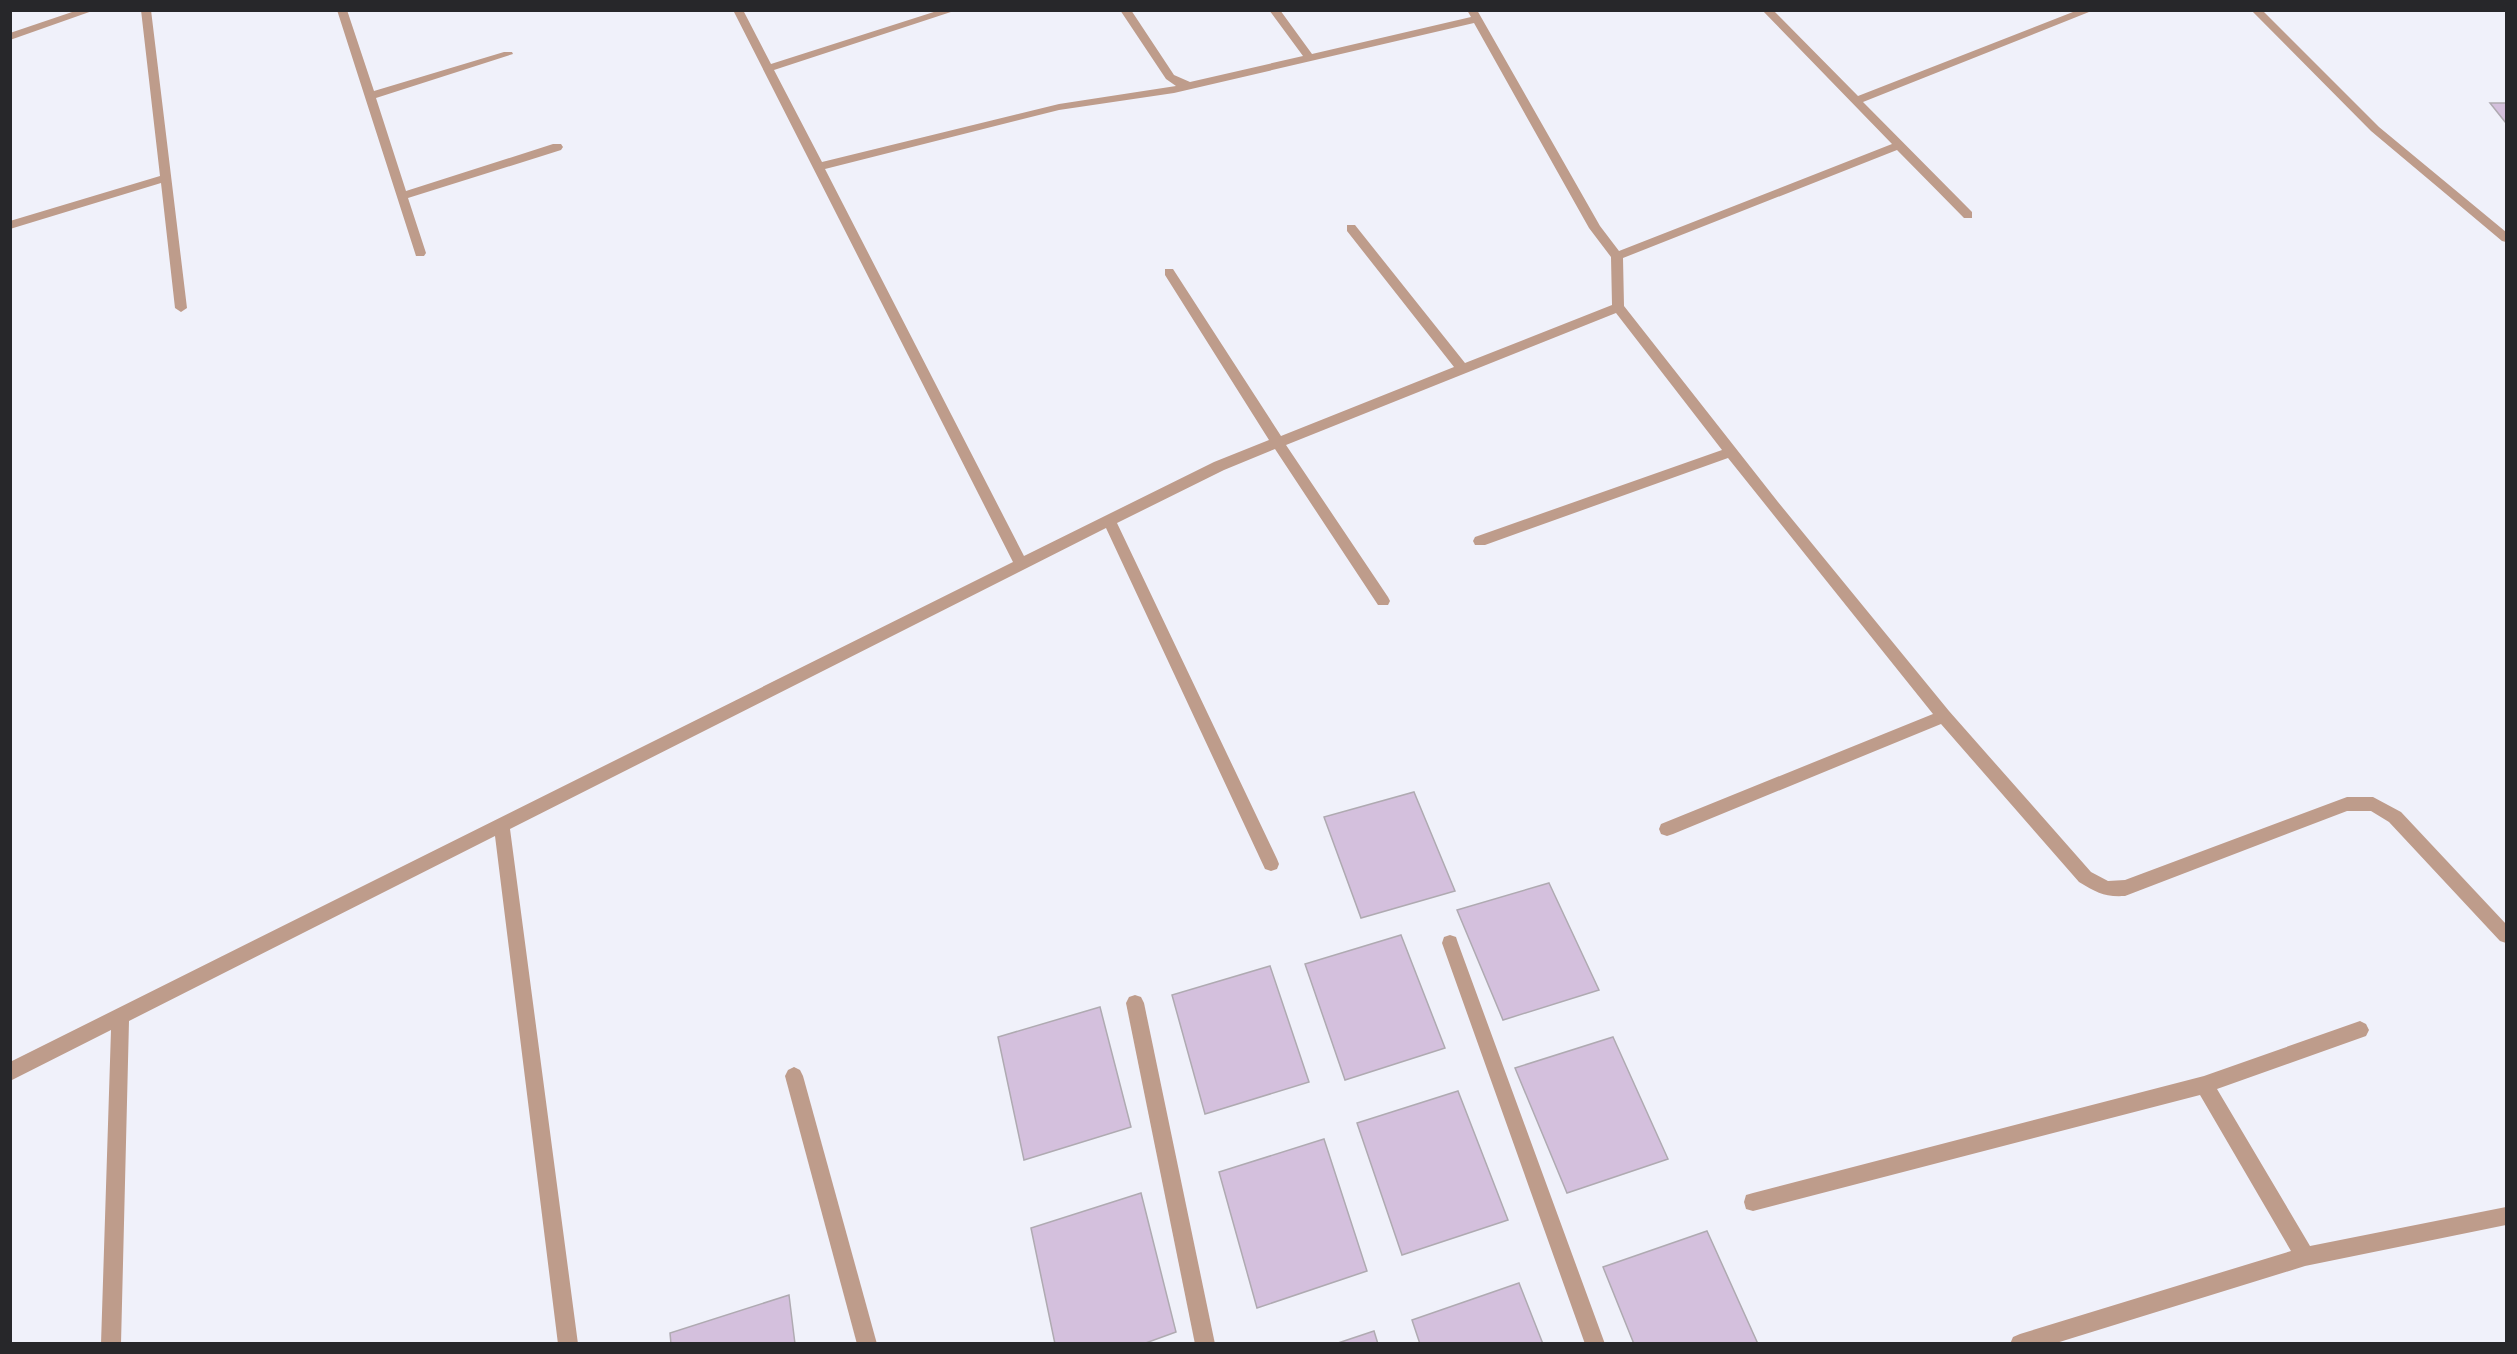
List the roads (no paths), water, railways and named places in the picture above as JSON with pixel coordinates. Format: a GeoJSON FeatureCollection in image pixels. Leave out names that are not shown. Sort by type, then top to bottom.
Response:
{"type":"FeatureCollection","features":[{"type":"Feature","properties":{"kind":"street"},"geometry":{"type":"LineString","coordinates":[[10,36],[90,10]]}},
{"type":"Feature","properties":{"kind":"street"},"geometry":{"type":"LineString","coordinates":[[146,10],[181,308]]}},
{"type":"Feature","properties":{"kind":"street"},"geometry":{"type":"LineString","coordinates":[[738,10],[1021,564]]}},
{"type":"Feature","properties":{"kind":"street"},"geometry":{"type":"LineString","coordinates":[[768,69],[939,12],[952,10]]}},
{"type":"Feature","properties":{"kind":"street"},"geometry":{"type":"LineString","coordinates":[[1125,10],[1170,77],[1179,83],[1190,85]]}},
{"type":"Feature","properties":{"kind":"street"},"geometry":{"type":"LineString","coordinates":[[1274,10],[1310,58]]}},
{"type":"Feature","properties":{"kind":"street"},"geometry":{"type":"LineString","coordinates":[[1767,10],[1968,215]]}},
{"type":"Feature","properties":{"kind":"street"},"geometry":{"type":"LineString","coordinates":[[1856,101],[2089,10]]}},
{"type":"Feature","properties":{"kind":"street"},"geometry":{"type":"LineString","coordinates":[[2256,10],[2375,129],[2506,238]]}},
{"type":"Feature","properties":{"kind":"street"},"geometry":{"type":"LineString","coordinates":[[345,11],[420,253]]}},
{"type":"Feature","properties":{"kind":"street"},"geometry":{"type":"LineString","coordinates":[[818,167],[1059,107],[1174,90],[1310,58],[1475,15],[1595,228],[1617,256],[1618,307],[1944,717],[2085,877],[2106,890],[2125,888],[2347,804],[2373,804],[2395,817],[2506,935]]}},
{"type":"Feature","properties":{"kind":"street"},"geometry":{"type":"LineString","coordinates":[[370,96],[508,54]]}},
{"type":"Feature","properties":{"kind":"street"},"geometry":{"type":"LineString","coordinates":[[1617,256],[1899,146]]}},
{"type":"Feature","properties":{"kind":"street"},"geometry":{"type":"LineString","coordinates":[[402,196],[556,147]]}},
{"type":"Feature","properties":{"kind":"street"},"geometry":{"type":"LineString","coordinates":[[10,225],[166,178]]}},
{"type":"Feature","properties":{"kind":"street"},"geometry":{"type":"LineString","coordinates":[[1351,228],[1463,369]]}},
{"type":"Feature","properties":{"kind":"street"},"geometry":{"type":"LineString","coordinates":[[1169,272],[1278,443],[1383,601]]}},
{"type":"Feature","properties":{"kind":"street"},"geometry":{"type":"LineString","coordinates":[[10,1072],[1219,466],[1618,307]]}},
{"type":"Feature","properties":{"kind":"street"},"geometry":{"type":"LineString","coordinates":[[1480,542],[1731,452]]}},
{"type":"Feature","properties":{"kind":"street"},"geometry":{"type":"LineString","coordinates":[[1109,520],[1271,864]]}},
{"type":"Feature","properties":{"kind":"street"},"geometry":{"type":"LineString","coordinates":[[1667,829],[1944,717]]}},
{"type":"Feature","properties":{"kind":"street"},"geometry":{"type":"LineString","coordinates":[[502,825],[568,1344]]}},
{"type":"Feature","properties":{"kind":"street"},"geometry":{"type":"LineString","coordinates":[[1450,943],[1595,1344]]}},
{"type":"Feature","properties":{"kind":"street"},"geometry":{"type":"LineString","coordinates":[[1135,1003],[1205,1344]]}},
{"type":"Feature","properties":{"kind":"street"},"geometry":{"type":"LineString","coordinates":[[111,1344],[120,1017]]}},
{"type":"Feature","properties":{"kind":"street"},"geometry":{"type":"LineString","coordinates":[[1753,1202],[2204,1085],[2360,1030]]}},
{"type":"Feature","properties":{"kind":"street"},"geometry":{"type":"LineString","coordinates":[[794,1076],[867,1344]]}},
{"type":"Feature","properties":{"kind":"street"},"geometry":{"type":"LineString","coordinates":[[2204,1085],[2305,1256]]}},
{"type":"Feature","properties":{"kind":"street"},"geometry":{"type":"LineString","coordinates":[[2020,1344],[2305,1256],[2506,1216]]}}]}
